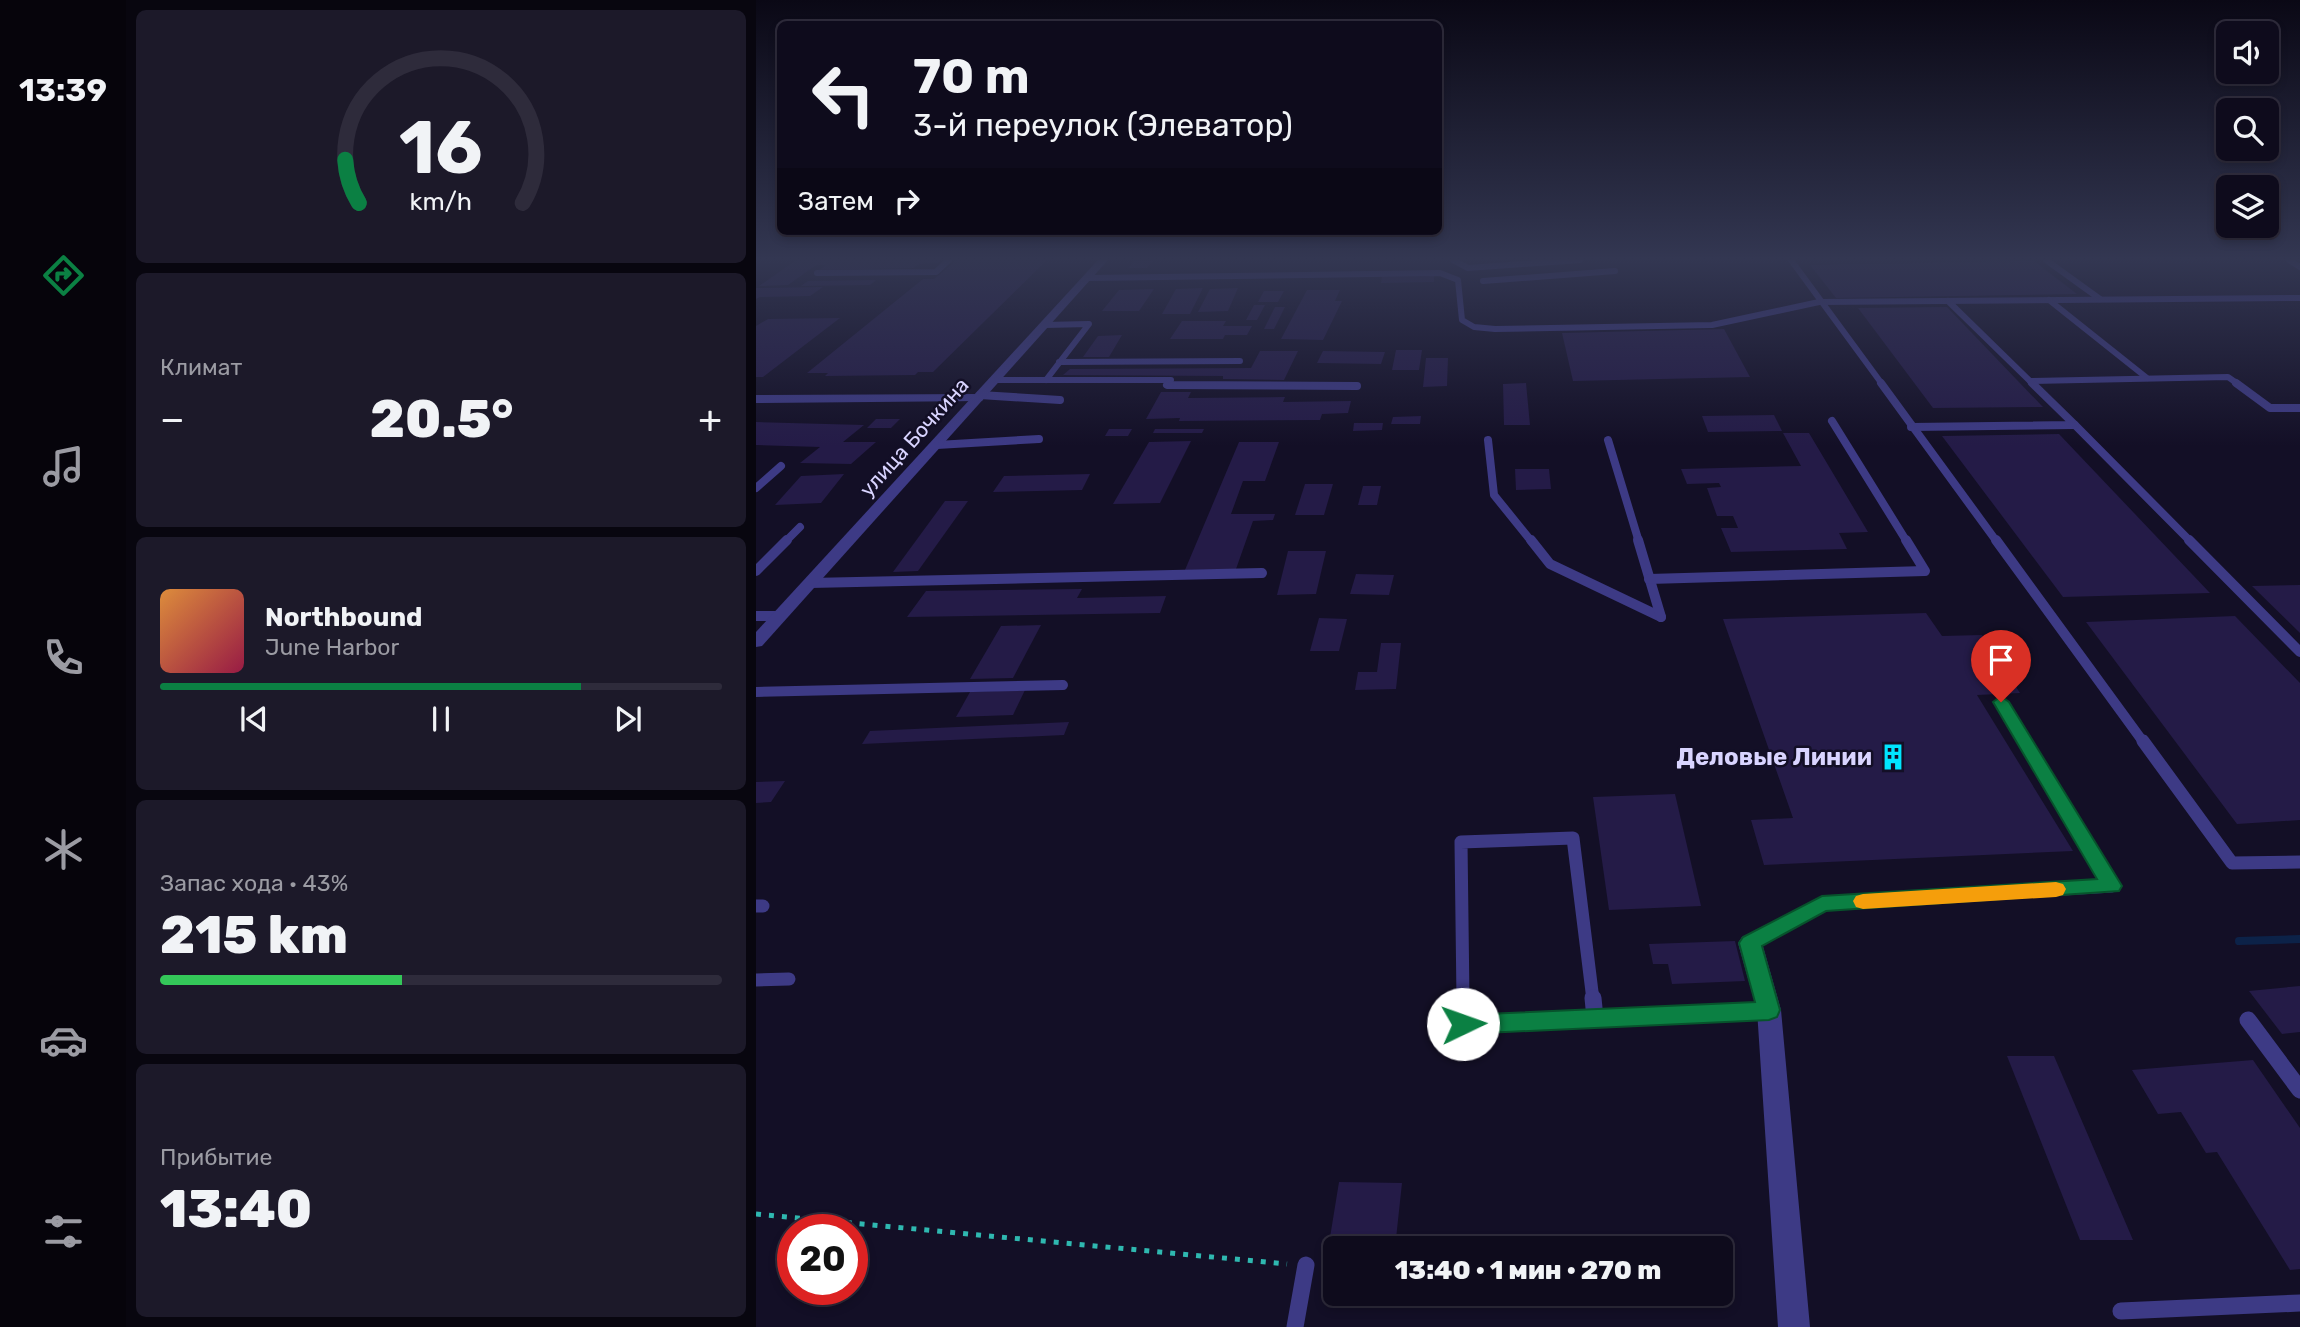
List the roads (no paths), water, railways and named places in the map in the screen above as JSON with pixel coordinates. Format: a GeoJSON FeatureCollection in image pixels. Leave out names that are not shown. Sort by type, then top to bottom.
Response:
{"type":"FeatureCollection","features":[{"type":"Feature","properties":{"kind":"street","name":"улица Бочкина"},"geometry":{"type":"LineString","coordinates":[[756,642],[1047,322]]}},
{"type":"Feature","properties":{"kind":"street"},"geometry":{"type":"LineString","coordinates":[[756,399],[979,397]]}},
{"type":"Feature","properties":{"kind":"street"},"geometry":{"type":"LineString","coordinates":[[1750,943],[1769,1010],[1794,1327]]}},
{"type":"Feature","properties":{"kind":"lane"},"geometry":{"type":"LineString","coordinates":[[1465,322],[1474,327],[1495,329],[1722,322]]}},
{"type":"Feature","properties":{"kind":"lane"},"geometry":{"type":"LineString","coordinates":[[1834,322],[2232,863],[2300,862]]}},
{"type":"Feature","properties":{"kind":"lane"},"geometry":{"type":"LineString","coordinates":[[1969,322],[2076,425],[2300,652]]}},
{"type":"Feature","properties":{"kind":"lane"},"geometry":{"type":"LineString","coordinates":[[2077,322],[2147,378]]}},
{"type":"Feature","properties":{"kind":"lane"},"geometry":{"type":"LineString","coordinates":[[1044,325],[1089,324],[1046,380]]}},
{"type":"Feature","properties":{"kind":"lane"},"geometry":{"type":"LineString","coordinates":[[1059,362],[1240,361]]}},
{"type":"Feature","properties":{"kind":"lane"},"geometry":{"type":"LineString","coordinates":[[2030,381],[2228,377],[2270,408],[2300,408]]}},
{"type":"Feature","properties":{"kind":"lane"},"geometry":{"type":"LineString","coordinates":[[995,380],[1171,380],[1167,386],[1357,386]]}},
{"type":"Feature","properties":{"kind":"lane"},"geometry":{"type":"LineString","coordinates":[[979,397],[1060,400]]}},
{"type":"Feature","properties":{"kind":"lane"},"geometry":{"type":"LineString","coordinates":[[1649,579],[1925,571],[1832,421]]}},
{"type":"Feature","properties":{"kind":"lane"},"geometry":{"type":"LineString","coordinates":[[1911,427],[2076,425]]}},
{"type":"Feature","properties":{"kind":"lane"},"geometry":{"type":"LineString","coordinates":[[937,444],[1039,439]]}},
{"type":"Feature","properties":{"kind":"lane"},"geometry":{"type":"LineString","coordinates":[[1488,440],[1494,495],[1550,564],[1661,617],[1608,440]]}},
{"type":"Feature","properties":{"kind":"lane"},"geometry":{"type":"LineString","coordinates":[[756,488],[781,466]]}},
{"type":"Feature","properties":{"kind":"lane"},"geometry":{"type":"LineString","coordinates":[[756,570],[800,527]]}},
{"type":"Feature","properties":{"kind":"lane"},"geometry":{"type":"LineString","coordinates":[[810,583],[1262,573]]}},
{"type":"Feature","properties":{"kind":"lane"},"geometry":{"type":"LineString","coordinates":[[756,616],[780,616]]}},
{"type":"Feature","properties":{"kind":"lane"},"geometry":{"type":"LineString","coordinates":[[756,692],[1063,685]]}},
{"type":"Feature","properties":{"kind":"lane"},"geometry":{"type":"LineString","coordinates":[[1750,943],[1822,904],[2112,886],[2001,702]]}},
{"type":"Feature","properties":{"kind":"lane"},"geometry":{"type":"LineString","coordinates":[[1595,1018],[1573,838],[1461,842],[1463,1024],[1595,1018],[1769,1010]]}},
{"type":"Feature","properties":{"kind":"lane"},"geometry":{"type":"LineString","coordinates":[[756,980],[789,979]]}},
{"type":"Feature","properties":{"kind":"lane"},"geometry":{"type":"LineString","coordinates":[[2248,1020],[2300,1090]]}},
{"type":"Feature","properties":{"kind":"lane"},"geometry":{"type":"LineString","coordinates":[[1295,1327],[1306,1265]]}},
{"type":"Feature","properties":{"kind":"lane"},"geometry":{"type":"LineString","coordinates":[[2121,1311],[2300,1303]]}},
{"type":"Feature","properties":{"kind":"waterway"},"geometry":{"type":"LineString","coordinates":[[2239,941],[2300,939]]}},
{"type":"Feature","properties":{"kind":"place","name":"Деловые Линии"},"geometry":{"type":"Point","coordinates":[1893,757]}}]}
